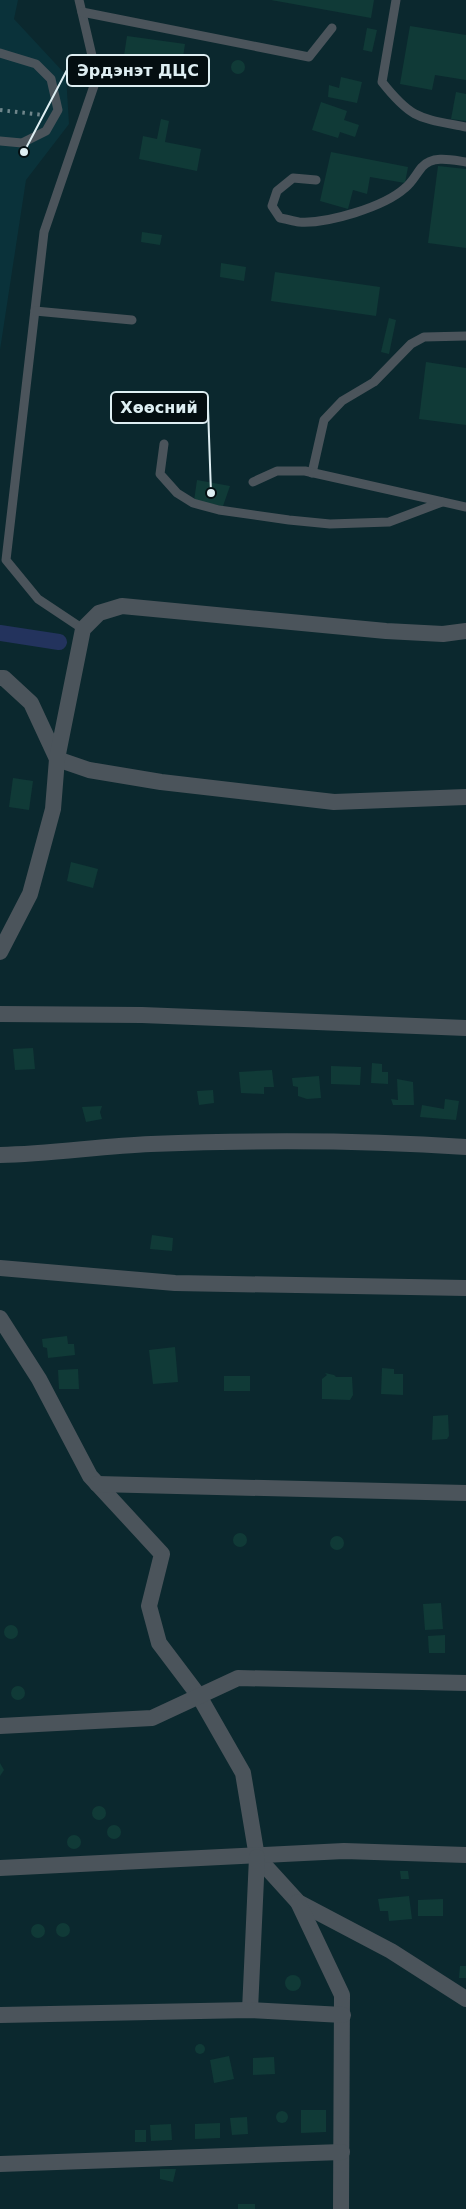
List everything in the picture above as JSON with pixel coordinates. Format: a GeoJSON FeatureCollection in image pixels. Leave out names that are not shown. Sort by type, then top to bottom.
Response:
{"type":"FeatureCollection","features":[{"type":"Feature","properties":{"kind":"street"},"geometry":{"type":"LineString","coordinates":[[0,952],[7,927],[30,894],[53,809],[57,759],[83,628],[99,614],[122,606],[386,631],[444,634],[466,630]]}},
{"type":"Feature","properties":{"kind":"street"},"geometry":{"type":"LineString","coordinates":[[0,678],[4,678],[31,703],[57,759],[89,770],[161,782],[334,802],[466,796]]}},
{"type":"Feature","properties":{"kind":"street"},"geometry":{"type":"LineString","coordinates":[[0,1014],[142,1016],[466,1028]]}},
{"type":"Feature","properties":{"kind":"street"},"geometry":{"type":"LineString","coordinates":[[0,1155],[40,1154],[150,1144],[352,1142],[466,1147]]}},
{"type":"Feature","properties":{"kind":"street"},"geometry":{"type":"LineString","coordinates":[[0,1268],[55,1275],[175,1284],[466,1288]]}},
{"type":"Feature","properties":{"kind":"street"},"geometry":{"type":"LineString","coordinates":[[0,1318],[39,1379],[90,1476],[162,1554],[148,1606],[159,1643],[198,1696],[243,1773],[257,1857],[250,2010]]}},
{"type":"Feature","properties":{"kind":"street"},"geometry":{"type":"LineString","coordinates":[[97,1484],[466,1494]]}},
{"type":"Feature","properties":{"kind":"street"},"geometry":{"type":"LineString","coordinates":[[0,1726],[152,1718],[238,1678],[466,1682]]}},
{"type":"Feature","properties":{"kind":"street"},"geometry":{"type":"LineString","coordinates":[[0,1868],[257,1857],[344,1851],[466,1855]]}},
{"type":"Feature","properties":{"kind":"street"},"geometry":{"type":"LineString","coordinates":[[257,1857],[298,1902],[342,1995],[341,2209]]}},
{"type":"Feature","properties":{"kind":"street"},"geometry":{"type":"LineString","coordinates":[[298,1902],[391,1951],[466,1999]]}},
{"type":"Feature","properties":{"kind":"street"},"geometry":{"type":"LineString","coordinates":[[0,2015],[250,2010],[343,2015]]}},
{"type":"Feature","properties":{"kind":"street"},"geometry":{"type":"LineString","coordinates":[[0,2164],[342,2152]]}},
{"type":"Feature","properties":{"kind":"lane"},"geometry":{"type":"LineString","coordinates":[[79,0],[98,77],[44,232],[6,560],[38,599],[83,628]]}},
{"type":"Feature","properties":{"kind":"lane"},"geometry":{"type":"LineString","coordinates":[[396,0],[382,82],[400,104],[420,118],[466,127]]}},
{"type":"Feature","properties":{"kind":"lane"},"geometry":{"type":"LineString","coordinates":[[82,12],[308,57],[332,28]]}},
{"type":"Feature","properties":{"kind":"lane"},"geometry":{"type":"LineString","coordinates":[[0,54],[36,64],[51,79],[58,110],[46,131],[22,143],[0,141]]}},
{"type":"Feature","properties":{"kind":"lane"},"geometry":{"type":"LineString","coordinates":[[316,180],[293,178],[277,191],[272,206],[280,218],[299,222],[321,220],[360,211],[405,189],[424,165],[433,160],[445,159],[466,162]]}},
{"type":"Feature","properties":{"kind":"lane"},"geometry":{"type":"LineString","coordinates":[[35,311],[132,320]]}},
{"type":"Feature","properties":{"kind":"lane"},"geometry":{"type":"LineString","coordinates":[[312,473],[324,420],[342,401],[374,382],[417,340],[424,337],[466,336]]}},
{"type":"Feature","properties":{"kind":"lane"},"geometry":{"type":"LineString","coordinates":[[164,444],[160,474],[177,493],[193,503],[219,510],[330,524],[389,522],[442,502]]}},
{"type":"Feature","properties":{"kind":"lane"},"geometry":{"type":"LineString","coordinates":[[254,482],[277,471],[312,473],[466,507]]}},
{"type":"Feature","properties":{"kind":"shaded area"},"geometry":{"type":"Polygon","coordinates":[[[0,0],[18,0],[14,19],[66,75],[69,124],[26,180],[0,350],[0,0]]]}},
{"type":"Feature","properties":{"kind":"building"},"geometry":{"type":"Polygon","coordinates":[[[271,0],[374,0],[371,18],[271,0]]]}},
{"type":"Feature","properties":{"kind":"building"},"geometry":{"type":"Polygon","coordinates":[[[410,26],[466,35],[466,80],[435,75],[432,90],[400,84],[410,26]]]}},
{"type":"Feature","properties":{"kind":"building"},"geometry":{"type":"Polygon","coordinates":[[[367,28],[377,30],[372,52],[363,50],[367,28]]]}},
{"type":"Feature","properties":{"kind":"building"},"geometry":{"type":"Polygon","coordinates":[[[127,36],[185,44],[180,77],[122,69],[127,36]]]}},
{"type":"Feature","properties":{"kind":"building"},"geometry":{"type":"Polygon","coordinates":[[[235,60],[241,60],[245,67],[241,74],[235,74],[231,70],[231,64],[235,60]]]}},
{"type":"Feature","properties":{"kind":"building"},"geometry":{"type":"Polygon","coordinates":[[[341,77],[362,82],[357,103],[328,97],[329,85],[339,88],[341,77]]]}},
{"type":"Feature","properties":{"kind":"building"},"geometry":{"type":"Polygon","coordinates":[[[456,92],[466,94],[466,121],[451,119],[456,92]]]}},
{"type":"Feature","properties":{"kind":"building"},"geometry":{"type":"Polygon","coordinates":[[[321,102],[347,111],[344,120],[359,125],[355,137],[340,132],[338,138],[312,130],[321,102]]]}},
{"type":"Feature","properties":{"kind":"building"},"geometry":{"type":"Polygon","coordinates":[[[161,119],[169,121],[165,142],[201,149],[197,171],[139,159],[143,136],[157,139],[161,119]]]}},
{"type":"Feature","properties":{"kind":"building"},"geometry":{"type":"Polygon","coordinates":[[[331,152],[408,167],[405,183],[370,177],[367,194],[353,190],[348,209],[320,201],[331,152]]]}},
{"type":"Feature","properties":{"kind":"building"},"geometry":{"type":"Polygon","coordinates":[[[438,166],[466,169],[466,248],[428,243],[438,166]]]}},
{"type":"Feature","properties":{"kind":"building"},"geometry":{"type":"Polygon","coordinates":[[[142,232],[162,235],[160,245],[141,242],[142,232]]]}},
{"type":"Feature","properties":{"kind":"building"},"geometry":{"type":"Polygon","coordinates":[[[221,263],[246,267],[244,281],[220,277],[221,263]]]}},
{"type":"Feature","properties":{"kind":"building"},"geometry":{"type":"Polygon","coordinates":[[[275,272],[380,287],[376,316],[271,301],[275,272]]]}},
{"type":"Feature","properties":{"kind":"building"},"geometry":{"type":"Polygon","coordinates":[[[389,318],[396,320],[389,354],[381,352],[389,318]]]}},
{"type":"Feature","properties":{"kind":"building"},"geometry":{"type":"Polygon","coordinates":[[[426,362],[466,368],[466,425],[419,419],[426,362]]]}},
{"type":"Feature","properties":{"kind":"building"},"geometry":{"type":"Polygon","coordinates":[[[197,480],[230,486],[223,506],[194,501],[197,480]]]}},
{"type":"Feature","properties":{"kind":"building"},"geometry":{"type":"Polygon","coordinates":[[[13,778],[33,781],[29,810],[9,807],[13,778]]]}},
{"type":"Feature","properties":{"kind":"building"},"geometry":{"type":"Polygon","coordinates":[[[71,862],[98,869],[93,888],[67,881],[71,862]]]}},
{"type":"Feature","properties":{"kind":"building"},"geometry":{"type":"Polygon","coordinates":[[[33,1048],[35,1069],[15,1070],[13,1049],[33,1048]]]}},
{"type":"Feature","properties":{"kind":"building"},"geometry":{"type":"Polygon","coordinates":[[[372,1063],[382,1064],[382,1072],[388,1072],[388,1084],[371,1083],[372,1063]]]}},
{"type":"Feature","properties":{"kind":"building"},"geometry":{"type":"Polygon","coordinates":[[[331,1066],[361,1067],[360,1085],[331,1084],[331,1066]]]}},
{"type":"Feature","properties":{"kind":"building"},"geometry":{"type":"Polygon","coordinates":[[[272,1070],[274,1087],[264,1087],[264,1094],[241,1093],[239,1072],[272,1070]]]}},
{"type":"Feature","properties":{"kind":"building"},"geometry":{"type":"Polygon","coordinates":[[[319,1076],[321,1098],[307,1099],[298,1096],[298,1087],[293,1086],[292,1078],[319,1076]]]}},
{"type":"Feature","properties":{"kind":"building"},"geometry":{"type":"Polygon","coordinates":[[[397,1079],[413,1082],[414,1105],[393,1105],[391,1099],[398,1100],[397,1079]]]}},
{"type":"Feature","properties":{"kind":"building"},"geometry":{"type":"Polygon","coordinates":[[[213,1090],[214,1103],[199,1105],[197,1091],[213,1090]]]}},
{"type":"Feature","properties":{"kind":"building"},"geometry":{"type":"Polygon","coordinates":[[[445,1099],[459,1101],[456,1120],[420,1117],[422,1105],[444,1109],[445,1099]]]}},
{"type":"Feature","properties":{"kind":"building"},"geometry":{"type":"Polygon","coordinates":[[[102,1106],[100,1112],[102,1119],[86,1122],[82,1107],[102,1106]]]}},
{"type":"Feature","properties":{"kind":"building"},"geometry":{"type":"Polygon","coordinates":[[[152,1235],[173,1238],[172,1251],[150,1249],[152,1235]]]}},
{"type":"Feature","properties":{"kind":"building"},"geometry":{"type":"Polygon","coordinates":[[[67,1336],[68,1344],[74,1344],[75,1355],[48,1358],[47,1348],[43,1347],[42,1339],[67,1336]]]}},
{"type":"Feature","properties":{"kind":"building"},"geometry":{"type":"Polygon","coordinates":[[[175,1347],[178,1382],[153,1384],[149,1350],[175,1347]]]}},
{"type":"Feature","properties":{"kind":"building"},"geometry":{"type":"Polygon","coordinates":[[[382,1368],[394,1369],[394,1374],[403,1374],[403,1395],[381,1394],[382,1368]]]}},
{"type":"Feature","properties":{"kind":"building"},"geometry":{"type":"Polygon","coordinates":[[[78,1369],[79,1389],[59,1389],[58,1370],[78,1369]]]}},
{"type":"Feature","properties":{"kind":"building"},"geometry":{"type":"Polygon","coordinates":[[[325,1373],[336,1377],[352,1377],[353,1395],[350,1400],[322,1399],[322,1379],[327,1375],[325,1373]]]}},
{"type":"Feature","properties":{"kind":"building"},"geometry":{"type":"Polygon","coordinates":[[[224,1376],[250,1376],[250,1391],[224,1391],[224,1376]]]}},
{"type":"Feature","properties":{"kind":"building"},"geometry":{"type":"Polygon","coordinates":[[[448,1415],[449,1436],[447,1439],[432,1440],[433,1416],[448,1415]]]}},
{"type":"Feature","properties":{"kind":"building"},"geometry":{"type":"Polygon","coordinates":[[[237,1533],[243,1533],[247,1540],[243,1547],[237,1547],[233,1543],[233,1537],[237,1533]]]}},
{"type":"Feature","properties":{"kind":"building"},"geometry":{"type":"Polygon","coordinates":[[[334,1536],[340,1536],[344,1543],[340,1550],[334,1550],[330,1546],[330,1540],[334,1536]]]}},
{"type":"Feature","properties":{"kind":"building"},"geometry":{"type":"Polygon","coordinates":[[[441,1603],[443,1629],[425,1630],[423,1604],[441,1603]]]}},
{"type":"Feature","properties":{"kind":"building"},"geometry":{"type":"Polygon","coordinates":[[[8,1625],[14,1625],[18,1632],[14,1639],[8,1639],[4,1635],[4,1629],[8,1625]]]}},
{"type":"Feature","properties":{"kind":"building"},"geometry":{"type":"Polygon","coordinates":[[[445,1635],[445,1653],[429,1653],[428,1636],[445,1635]]]}},
{"type":"Feature","properties":{"kind":"building"},"geometry":{"type":"Polygon","coordinates":[[[15,1686],[21,1686],[25,1693],[21,1700],[15,1700],[11,1696],[11,1690],[15,1686]]]}},
{"type":"Feature","properties":{"kind":"building"},"geometry":{"type":"Polygon","coordinates":[[[0,1763],[4,1770],[0,1776],[0,1763]]]}},
{"type":"Feature","properties":{"kind":"building"},"geometry":{"type":"Polygon","coordinates":[[[96,1806],[102,1806],[106,1813],[102,1820],[96,1820],[92,1816],[92,1810],[96,1806]]]}},
{"type":"Feature","properties":{"kind":"building"},"geometry":{"type":"Polygon","coordinates":[[[111,1825],[117,1825],[121,1832],[117,1839],[111,1839],[107,1835],[107,1829],[111,1825]]]}},
{"type":"Feature","properties":{"kind":"building"},"geometry":{"type":"Polygon","coordinates":[[[71,1835],[77,1835],[81,1842],[77,1849],[71,1849],[67,1845],[67,1839],[71,1835]]]}},
{"type":"Feature","properties":{"kind":"building"},"geometry":{"type":"Polygon","coordinates":[[[400,1871],[408,1871],[409,1879],[401,1879],[400,1871]]]}},
{"type":"Feature","properties":{"kind":"building"},"geometry":{"type":"Polygon","coordinates":[[[409,1896],[412,1919],[389,1921],[388,1911],[380,1911],[378,1899],[409,1896]]]}},
{"type":"Feature","properties":{"kind":"building"},"geometry":{"type":"Polygon","coordinates":[[[443,1899],[443,1916],[418,1916],[418,1900],[443,1899]]]}},
{"type":"Feature","properties":{"kind":"building"},"geometry":{"type":"Polygon","coordinates":[[[60,1923],[66,1923],[70,1930],[66,1937],[60,1937],[56,1933],[56,1927],[60,1923]]]}},
{"type":"Feature","properties":{"kind":"building"},"geometry":{"type":"Polygon","coordinates":[[[35,1924],[41,1924],[45,1931],[41,1938],[35,1938],[31,1934],[31,1928],[35,1924]]]}},
{"type":"Feature","properties":{"kind":"building"},"geometry":{"type":"Polygon","coordinates":[[[460,1966],[466,1966],[466,1978],[459,1978],[460,1966]]]}},
{"type":"Feature","properties":{"kind":"building"},"geometry":{"type":"Polygon","coordinates":[[[293,1975],[299,1977],[301,1983],[299,1989],[293,1991],[287,1989],[285,1983],[287,1977],[293,1975]]]}},
{"type":"Feature","properties":{"kind":"building"},"geometry":{"type":"Polygon","coordinates":[[[200,2044],[205,2049],[200,2054],[195,2049],[200,2044]]]}},
{"type":"Feature","properties":{"kind":"building"},"geometry":{"type":"Polygon","coordinates":[[[229,2056],[234,2079],[214,2083],[210,2060],[229,2056]]]}},
{"type":"Feature","properties":{"kind":"building"},"geometry":{"type":"Polygon","coordinates":[[[274,2057],[275,2074],[253,2075],[253,2058],[274,2057]]]}},
{"type":"Feature","properties":{"kind":"building"},"geometry":{"type":"Polygon","coordinates":[[[301,2110],[326,2110],[326,2132],[301,2133],[301,2110]]]}},
{"type":"Feature","properties":{"kind":"building"},"geometry":{"type":"Polygon","coordinates":[[[282,2111],[288,2117],[282,2123],[276,2117],[282,2111]]]}},
{"type":"Feature","properties":{"kind":"building"},"geometry":{"type":"Polygon","coordinates":[[[247,2117],[248,2134],[232,2135],[230,2118],[247,2117]]]}},
{"type":"Feature","properties":{"kind":"building"},"geometry":{"type":"Polygon","coordinates":[[[220,2123],[220,2138],[195,2139],[195,2124],[220,2123]]]}},
{"type":"Feature","properties":{"kind":"building"},"geometry":{"type":"Polygon","coordinates":[[[171,2124],[172,2140],[151,2141],[150,2125],[171,2124]]]}},
{"type":"Feature","properties":{"kind":"building"},"geometry":{"type":"Polygon","coordinates":[[[135,2130],[146,2130],[146,2142],[135,2142],[135,2130]]]}},
{"type":"Feature","properties":{"kind":"building"},"geometry":{"type":"Polygon","coordinates":[[[160,2169],[176,2169],[173,2182],[160,2179],[160,2169]]]}},
{"type":"Feature","properties":{"kind":"building"},"geometry":{"type":"Polygon","coordinates":[[[238,2204],[255,2204],[255,2209],[238,2209],[238,2204]]]}},
{"type":"Feature","properties":{"kind":"waterway"},"geometry":{"type":"LineString","coordinates":[[0,633],[59,642]]}},
{"type":"Feature","properties":{"kind":"railway"},"geometry":{"type":"LineString","coordinates":[[0,110],[43,115]]}},
{"type":"Feature","properties":{"kind":"place","name":"Эрдэнэт ДЦС"},"geometry":{"type":"Point","coordinates":[24,152]}},
{"type":"Feature","properties":{"kind":"place","name":"Хөөсний"},"geometry":{"type":"Point","coordinates":[211,493]}}]}
